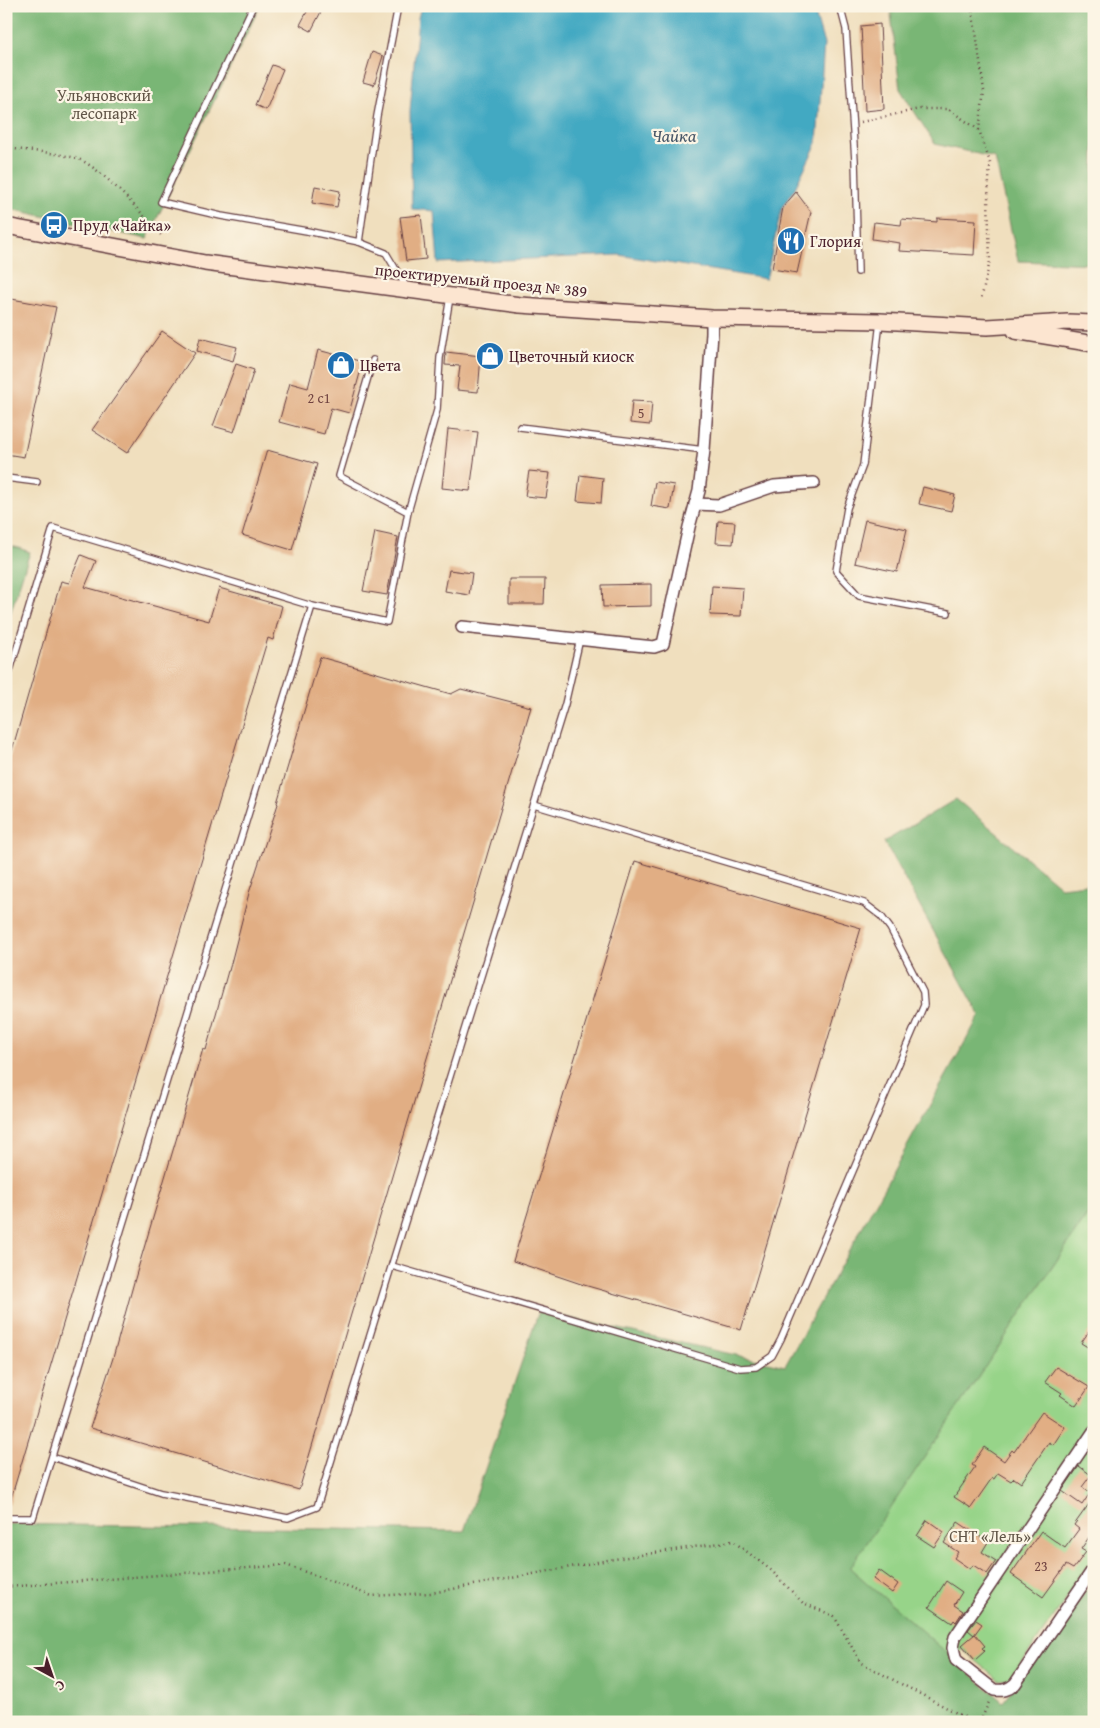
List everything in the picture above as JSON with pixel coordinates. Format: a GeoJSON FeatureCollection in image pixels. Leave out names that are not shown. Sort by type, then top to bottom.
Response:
{"type":"FeatureCollection","features":[{"type":"Feature","properties":{"kind":"main road","name":"проектируемый проезд № 389"},"geometry":{"type":"LineString","coordinates":[[6,226],[205,263],[520,305],[712,318],[987,327],[1068,322],[1094,323]]}},
{"type":"Feature","properties":{"kind":"main road","name":"проектируемый проезд № 389"},"geometry":{"type":"LineString","coordinates":[[987,327],[1094,344]]}},
{"type":"Feature","properties":{"kind":"street"},"geometry":{"type":"LineString","coordinates":[[462,627],[654,647],[663,644],[699,491],[704,450],[712,318]]}},
{"type":"Feature","properties":{"kind":"street"},"geometry":{"type":"LineString","coordinates":[[695,504],[719,505],[774,486],[814,482]]}},
{"type":"Feature","properties":{"kind":"street"},"geometry":{"type":"LineString","coordinates":[[1094,1431],[954,1637],[953,1648],[956,1660],[994,1690],[1002,1691],[1009,1689],[1015,1684],[1094,1568]]}},
{"type":"Feature","properties":{"kind":"lane"},"geometry":{"type":"LineString","coordinates":[[253,6],[161,202],[221,216],[307,230],[359,242],[386,253],[408,290]]}},
{"type":"Feature","properties":{"kind":"lane"},"geometry":{"type":"LineString","coordinates":[[359,242],[377,116],[398,6]]}},
{"type":"Feature","properties":{"kind":"lane"},"geometry":{"type":"LineString","coordinates":[[840,6],[846,29],[858,272]]}},
{"type":"Feature","properties":{"kind":"lane"},"geometry":{"type":"LineString","coordinates":[[6,684],[53,528],[312,606],[387,622],[408,512],[437,410],[440,358],[451,296]]}},
{"type":"Feature","properties":{"kind":"lane"},"geometry":{"type":"LineString","coordinates":[[880,322],[863,464],[847,508],[836,571],[859,596],[948,612]]}},
{"type":"Feature","properties":{"kind":"lane"},"geometry":{"type":"LineString","coordinates":[[373,360],[339,476],[408,512]]}},
{"type":"Feature","properties":{"kind":"lane"},"geometry":{"type":"LineString","coordinates":[[520,427],[704,450]]}},
{"type":"Feature","properties":{"kind":"lane"},"geometry":{"type":"LineString","coordinates":[[6,478],[37,482]]}},
{"type":"Feature","properties":{"kind":"lane"},"geometry":{"type":"LineString","coordinates":[[6,1518],[33,1518],[312,606]]}},
{"type":"Feature","properties":{"kind":"lane"},"geometry":{"type":"LineString","coordinates":[[52,1458],[162,1493],[288,1518],[317,1508],[565,704],[580,639]]}},
{"type":"Feature","properties":{"kind":"lane"},"geometry":{"type":"LineString","coordinates":[[392,1266],[740,1368],[756,1367],[772,1356],[781,1338],[924,1005],[923,992],[890,928],[881,916],[864,904],[534,805]]}},
{"type":"Feature","properties":{"kind":"path"},"geometry":{"type":"LineString","coordinates":[[971,6],[984,91],[979,130],[990,162],[988,199],[990,261],[981,300]]}},
{"type":"Feature","properties":{"kind":"path"},"geometry":{"type":"LineString","coordinates":[[852,124],[919,110],[948,109],[979,130]]}},
{"type":"Feature","properties":{"kind":"path"},"geometry":{"type":"LineString","coordinates":[[6,148],[77,158],[92,167],[110,182],[161,235]]}},
{"type":"Feature","properties":{"kind":"path"},"geometry":{"type":"LineString","coordinates":[[6,1587],[286,1565],[372,1596],[431,1594],[608,1560],[733,1541],[772,1571],[803,1603],[834,1616],[861,1663],[974,1722]]}},
{"type":"Feature","properties":{"kind":"path"},"geometry":{"type":"LineString","coordinates":[[980,1722],[994,1690]]}},
{"type":"Feature","properties":{"kind":"green space","name":"Ульяновский лесопарк"},"geometry":{"type":"Polygon","coordinates":[[[6,6],[260,6],[147,239],[6,208],[6,6]]]}},
{"type":"Feature","properties":{"kind":"green space"},"geometry":{"type":"Polygon","coordinates":[[[890,6],[1094,6],[1094,264],[1018,261],[995,158],[935,144],[900,89],[890,6]]]}},
{"type":"Feature","properties":{"kind":"green space"},"geometry":{"type":"Polygon","coordinates":[[[6,544],[30,552],[6,627],[6,544]]]}},
{"type":"Feature","properties":{"kind":"green space"},"geometry":{"type":"Polygon","coordinates":[[[956,799],[1061,887],[1094,883],[1094,1205],[850,1568],[1003,1702],[1094,1580],[1094,1722],[6,1722],[6,1524],[464,1531],[539,1311],[785,1366],[980,1015],[884,842],[956,799]]]}},
{"type":"Feature","properties":{"kind":"green space","name":"СНТ «Лель»"},"geometry":{"type":"Polygon","coordinates":[[[1094,1205],[1094,1558],[1011,1679],[999,1680],[962,1649],[952,1658],[849,1568],[1094,1205]]]}},
{"type":"Feature","properties":{"kind":"water","name":"Чайка"},"geometry":{"type":"Polygon","coordinates":[[[421,6],[813,6],[824,44],[817,143],[794,190],[782,207],[766,279],[619,255],[438,263],[434,211],[412,209],[410,111],[418,18],[421,6]]]}},
{"type":"Feature","properties":{"kind":"building"},"geometry":{"type":"Polygon","coordinates":[[[310,6],[324,6],[311,31],[300,25],[310,6]]]}},
{"type":"Feature","properties":{"kind":"building"},"geometry":{"type":"Polygon","coordinates":[[[880,24],[884,109],[865,111],[861,26],[880,24]]]}},
{"type":"Feature","properties":{"kind":"building"},"geometry":{"type":"Polygon","coordinates":[[[372,52],[383,56],[374,85],[363,82],[372,52]]]}},
{"type":"Feature","properties":{"kind":"building"},"geometry":{"type":"Polygon","coordinates":[[[272,65],[283,69],[266,110],[255,105],[272,65]]]}},
{"type":"Feature","properties":{"kind":"building"},"geometry":{"type":"Polygon","coordinates":[[[315,186],[340,191],[337,207],[312,203],[315,186]]]}},
{"type":"Feature","properties":{"kind":"building","name":"Глория"},"geometry":{"type":"Polygon","coordinates":[[[796,192],[811,212],[797,273],[772,269],[783,207],[796,192]]]}},
{"type":"Feature","properties":{"kind":"building"},"geometry":{"type":"Polygon","coordinates":[[[421,215],[426,259],[406,261],[400,217],[421,215]]]}},
{"type":"Feature","properties":{"kind":"building"},"geometry":{"type":"Polygon","coordinates":[[[937,218],[976,220],[974,255],[899,251],[900,243],[872,239],[874,222],[901,225],[902,219],[937,222],[937,218]]]}},
{"type":"Feature","properties":{"kind":"building"},"geometry":{"type":"Polygon","coordinates":[[[6,298],[56,307],[24,457],[6,454],[6,298]]]}},
{"type":"Feature","properties":{"kind":"building"},"geometry":{"type":"Polygon","coordinates":[[[162,331],[195,353],[127,453],[92,430],[162,331]]]}},
{"type":"Feature","properties":{"kind":"building"},"geometry":{"type":"Polygon","coordinates":[[[200,338],[237,347],[233,361],[197,351],[200,338]]]}},
{"type":"Feature","properties":{"kind":"building"},"geometry":{"type":"Polygon","coordinates":[[[318,350],[363,362],[349,413],[331,408],[324,434],[279,422],[290,383],[308,388],[318,350]]]}},
{"type":"Feature","properties":{"kind":"building"},"geometry":{"type":"Polygon","coordinates":[[[446,352],[481,356],[478,392],[457,390],[460,366],[445,365],[446,352]]]}},
{"type":"Feature","properties":{"kind":"building"},"geometry":{"type":"Polygon","coordinates":[[[236,364],[254,370],[234,432],[213,426],[236,364]]]}},
{"type":"Feature","properties":{"kind":"building"},"geometry":{"type":"Polygon","coordinates":[[[632,401],[652,402],[650,425],[630,423],[632,401]]]}},
{"type":"Feature","properties":{"kind":"building"},"geometry":{"type":"Polygon","coordinates":[[[448,429],[478,432],[470,491],[442,488],[448,429]]]}},
{"type":"Feature","properties":{"kind":"building"},"geometry":{"type":"Polygon","coordinates":[[[267,450],[317,464],[292,550],[242,535],[267,450]]]}},
{"type":"Feature","properties":{"kind":"building"},"geometry":{"type":"Polygon","coordinates":[[[529,471],[550,473],[546,498],[525,496],[529,471]]]}},
{"type":"Feature","properties":{"kind":"building"},"geometry":{"type":"Polygon","coordinates":[[[580,475],[603,478],[601,503],[577,501],[580,475]]]}},
{"type":"Feature","properties":{"kind":"building"},"geometry":{"type":"Polygon","coordinates":[[[655,482],[674,485],[670,509],[651,506],[655,482]]]}},
{"type":"Feature","properties":{"kind":"building"},"geometry":{"type":"Polygon","coordinates":[[[923,487],[955,495],[951,511],[919,504],[923,487]]]}},
{"type":"Feature","properties":{"kind":"building"},"geometry":{"type":"Polygon","coordinates":[[[865,520],[907,529],[897,572],[855,563],[865,520]]]}},
{"type":"Feature","properties":{"kind":"building"},"geometry":{"type":"Polygon","coordinates":[[[718,521],[735,522],[733,544],[716,543],[718,521]]]}},
{"type":"Feature","properties":{"kind":"building"},"geometry":{"type":"Polygon","coordinates":[[[375,532],[398,537],[387,595],[363,591],[375,532]]]}},
{"type":"Feature","properties":{"kind":"building"},"geometry":{"type":"Polygon","coordinates":[[[81,555],[96,561],[85,587],[209,621],[219,588],[282,606],[273,640],[268,638],[9,1505],[6,1504],[6,771],[61,581],[69,583],[81,555]]]}},
{"type":"Feature","properties":{"kind":"building"},"geometry":{"type":"Polygon","coordinates":[[[449,570],[472,573],[469,595],[445,591],[449,570]]]}},
{"type":"Feature","properties":{"kind":"building"},"geometry":{"type":"Polygon","coordinates":[[[509,579],[545,579],[544,604],[509,604],[509,579]]]}},
{"type":"Feature","properties":{"kind":"building"},"geometry":{"type":"Polygon","coordinates":[[[651,584],[651,606],[603,607],[602,585],[651,584]]]}},
{"type":"Feature","properties":{"kind":"building"},"geometry":{"type":"Polygon","coordinates":[[[712,586],[743,588],[741,616],[710,615],[712,586]]]}},
{"type":"Feature","properties":{"kind":"building"},"geometry":{"type":"Polygon","coordinates":[[[320,657],[451,694],[461,689],[531,707],[299,1490],[90,1428],[113,1358],[203,1049],[206,1050],[249,893],[278,804],[320,657]]]}},
{"type":"Feature","properties":{"kind":"building"},"geometry":{"type":"Polygon","coordinates":[[[635,861],[861,928],[741,1330],[584,1285],[513,1261],[635,861]]]}},
{"type":"Feature","properties":{"kind":"building"},"geometry":{"type":"Polygon","coordinates":[[[1094,1324],[1094,1351],[1081,1343],[1094,1324]]]}},
{"type":"Feature","properties":{"kind":"building"},"geometry":{"type":"Polygon","coordinates":[[[1056,1367],[1089,1387],[1076,1406],[1060,1395],[1062,1393],[1045,1382],[1056,1367]]]}},
{"type":"Feature","properties":{"kind":"building"},"geometry":{"type":"Polygon","coordinates":[[[1042,1412],[1065,1427],[1053,1445],[1049,1442],[1021,1483],[1014,1478],[1011,1481],[998,1473],[994,1479],[992,1478],[971,1508],[954,1497],[975,1467],[972,1465],[984,1447],[1004,1461],[1012,1450],[1014,1452],[1042,1412]]]}},
{"type":"Feature","properties":{"kind":"building"},"geometry":{"type":"Polygon","coordinates":[[[1079,1466],[1091,1475],[1082,1487],[1090,1493],[1082,1505],[1062,1491],[1079,1466]]]}},
{"type":"Feature","properties":{"kind":"building"},"geometry":{"type":"Polygon","coordinates":[[[1094,1497],[1094,1530],[1081,1549],[1086,1552],[1073,1569],[1066,1565],[1043,1597],[1011,1574],[1041,1531],[1065,1548],[1079,1529],[1074,1525],[1094,1497]]]}},
{"type":"Feature","properties":{"kind":"building"},"geometry":{"type":"Polygon","coordinates":[[[927,1520],[944,1532],[934,1547],[917,1536],[927,1520]]]}},
{"type":"Feature","properties":{"kind":"building"},"geometry":{"type":"Polygon","coordinates":[[[958,1522],[988,1542],[982,1552],[996,1561],[987,1574],[973,1565],[970,1569],[954,1558],[958,1552],[944,1543],[958,1522]]]}},
{"type":"Feature","properties":{"kind":"building"},"geometry":{"type":"Polygon","coordinates":[[[879,1570],[898,1584],[892,1593],[873,1579],[879,1570]]]}},
{"type":"Feature","properties":{"kind":"building"},"geometry":{"type":"Polygon","coordinates":[[[946,1581],[962,1592],[954,1605],[963,1611],[956,1622],[954,1620],[952,1623],[929,1607],[946,1581]]]}},
{"type":"Feature","properties":{"kind":"building"},"geometry":{"type":"Polygon","coordinates":[[[976,1620],[982,1624],[974,1635],[968,1630],[976,1620]]]}},
{"type":"Feature","properties":{"kind":"building"},"geometry":{"type":"Polygon","coordinates":[[[975,1634],[985,1646],[982,1648],[985,1651],[975,1660],[962,1645],[975,1634]]]}},
{"type":"Feature","properties":{"kind":"place","name":"Пруд «Чайка»"},"geometry":{"type":"Point","coordinates":[54,225]}},
{"type":"Feature","properties":{"kind":"place","name":"Глория"},"geometry":{"type":"Point","coordinates":[791,241]}},
{"type":"Feature","properties":{"kind":"place","name":"Цветочный киоск"},"geometry":{"type":"Point","coordinates":[490,356]}},
{"type":"Feature","properties":{"kind":"place","name":"Цвета"},"geometry":{"type":"Point","coordinates":[341,365]}}]}
